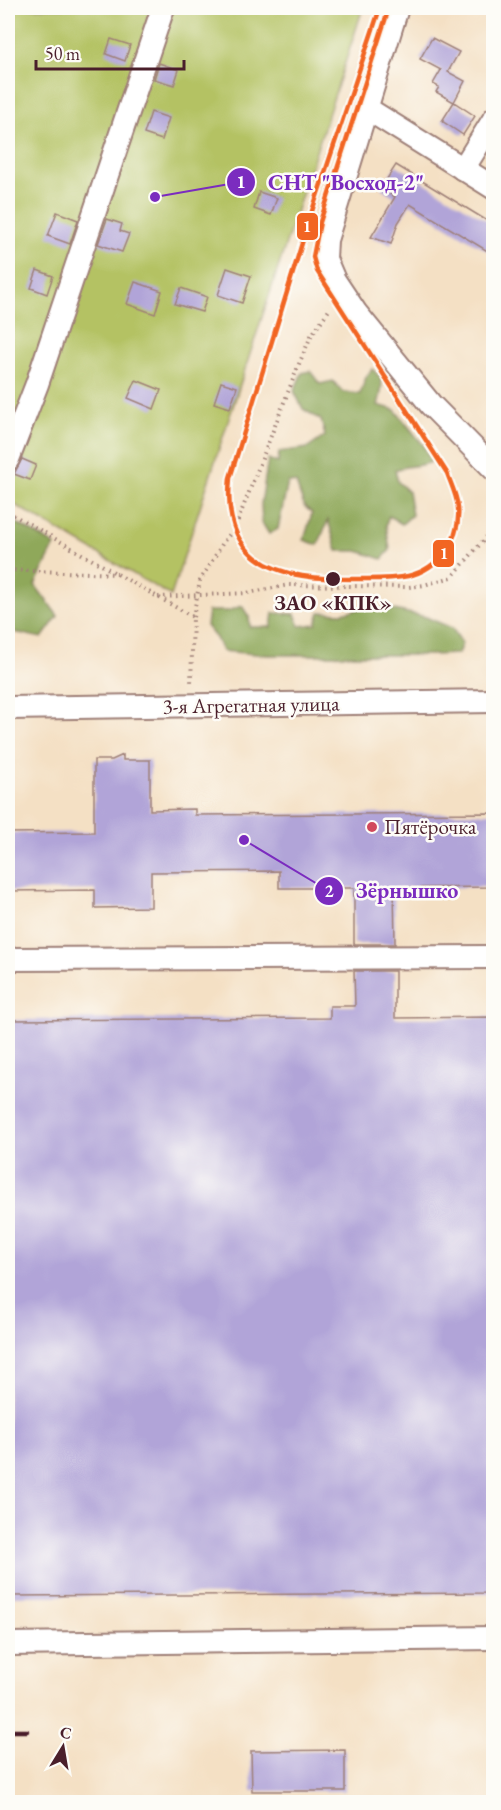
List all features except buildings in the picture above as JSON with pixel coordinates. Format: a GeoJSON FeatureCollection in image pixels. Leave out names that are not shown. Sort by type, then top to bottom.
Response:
{"type":"FeatureCollection","features":[{"type":"Feature","properties":{"kind":"street"},"geometry":{"type":"LineString","coordinates":[[8,459],[37,384],[163,8]]}},
{"type":"Feature","properties":{"kind":"street"},"geometry":{"type":"LineString","coordinates":[[397,8],[326,240],[325,259],[334,280],[356,313],[431,405],[494,469]]}},
{"type":"Feature","properties":{"kind":"street"},"geometry":{"type":"LineString","coordinates":[[366,108],[494,188]]}},
{"type":"Feature","properties":{"kind":"street"},"geometry":{"type":"LineString","coordinates":[[463,169],[494,119]]}},
{"type":"Feature","properties":{"kind":"street","name":"3-я Агрегатная улица"},"geometry":{"type":"LineString","coordinates":[[8,708],[494,701]]}},
{"type":"Feature","properties":{"kind":"street"},"geometry":{"type":"LineString","coordinates":[[8,959],[494,957]]}},
{"type":"Feature","properties":{"kind":"street"},"geometry":{"type":"LineString","coordinates":[[8,1644],[494,1638]]}},
{"type":"Feature","properties":{"kind":"path"},"geometry":{"type":"LineString","coordinates":[[191,706],[192,617],[200,581],[224,541],[235,528],[276,419],[311,336],[335,300],[334,280]]}},
{"type":"Feature","properties":{"kind":"path"},"geometry":{"type":"LineString","coordinates":[[8,512],[192,617]]}},
{"type":"Feature","properties":{"kind":"path"},"geometry":{"type":"LineString","coordinates":[[158,597],[254,592],[289,585],[409,587],[423,585],[452,577],[494,528]]}},
{"type":"Feature","properties":{"kind":"path"},"geometry":{"type":"LineString","coordinates":[[8,570],[118,574]]}},
{"type":"Feature","properties":{"kind":"green space"},"geometry":{"type":"Polygon","coordinates":[[[8,8],[363,8],[171,596],[8,501],[8,8]]]}},
{"type":"Feature","properties":{"kind":"green space"},"geometry":{"type":"Polygon","coordinates":[[[372,369],[381,381],[382,389],[378,405],[395,410],[424,446],[431,462],[395,470],[398,482],[408,491],[412,515],[402,524],[389,516],[386,525],[390,550],[382,559],[358,551],[337,551],[328,520],[318,545],[304,540],[312,513],[304,506],[296,483],[288,482],[278,529],[269,534],[262,523],[261,504],[268,459],[278,463],[279,452],[308,448],[325,436],[321,420],[303,409],[294,391],[302,373],[310,371],[320,384],[333,381],[343,392],[360,394],[366,377],[372,369]]]}},
{"type":"Feature","properties":{"kind":"green space"},"geometry":{"type":"Polygon","coordinates":[[[8,518],[55,545],[35,585],[58,616],[42,638],[8,631],[8,518]]]}},
{"type":"Feature","properties":{"kind":"green space"},"geometry":{"type":"Polygon","coordinates":[[[242,606],[249,617],[250,627],[271,627],[273,613],[295,614],[300,626],[316,624],[320,612],[342,613],[363,608],[394,610],[426,617],[452,628],[462,643],[458,654],[432,655],[267,655],[222,651],[216,638],[206,626],[208,611],[228,611],[242,606]]]}},
{"type":"Feature","properties":{"kind":"railway"},"geometry":{"type":"LineString","coordinates":[[8,1731],[27,1731]]}},
{"type":"Feature","properties":{"kind":"transit line","name":"1"},"geometry":{"type":"LineString","coordinates":[[380,8],[310,217],[230,478],[229,500],[232,521],[247,549],[255,557],[277,569],[315,578],[387,579],[419,572],[438,560],[445,551],[456,531],[458,520],[456,499],[447,473],[317,271],[313,257],[320,222],[389,8]]}},
{"type":"Feature","properties":{"kind":"place","name":"СНТ \"Восход-2\""},"geometry":{"type":"Point","coordinates":[155,197]}},
{"type":"Feature","properties":{"kind":"place","name":"ЗАО «КПК»"},"geometry":{"type":"Point","coordinates":[333,579]}},
{"type":"Feature","properties":{"kind":"place","name":"Пятёрочка"},"geometry":{"type":"Point","coordinates":[372,827]}},
{"type":"Feature","properties":{"kind":"place","name":"Зёрнышко"},"geometry":{"type":"Point","coordinates":[244,840]}}]}
